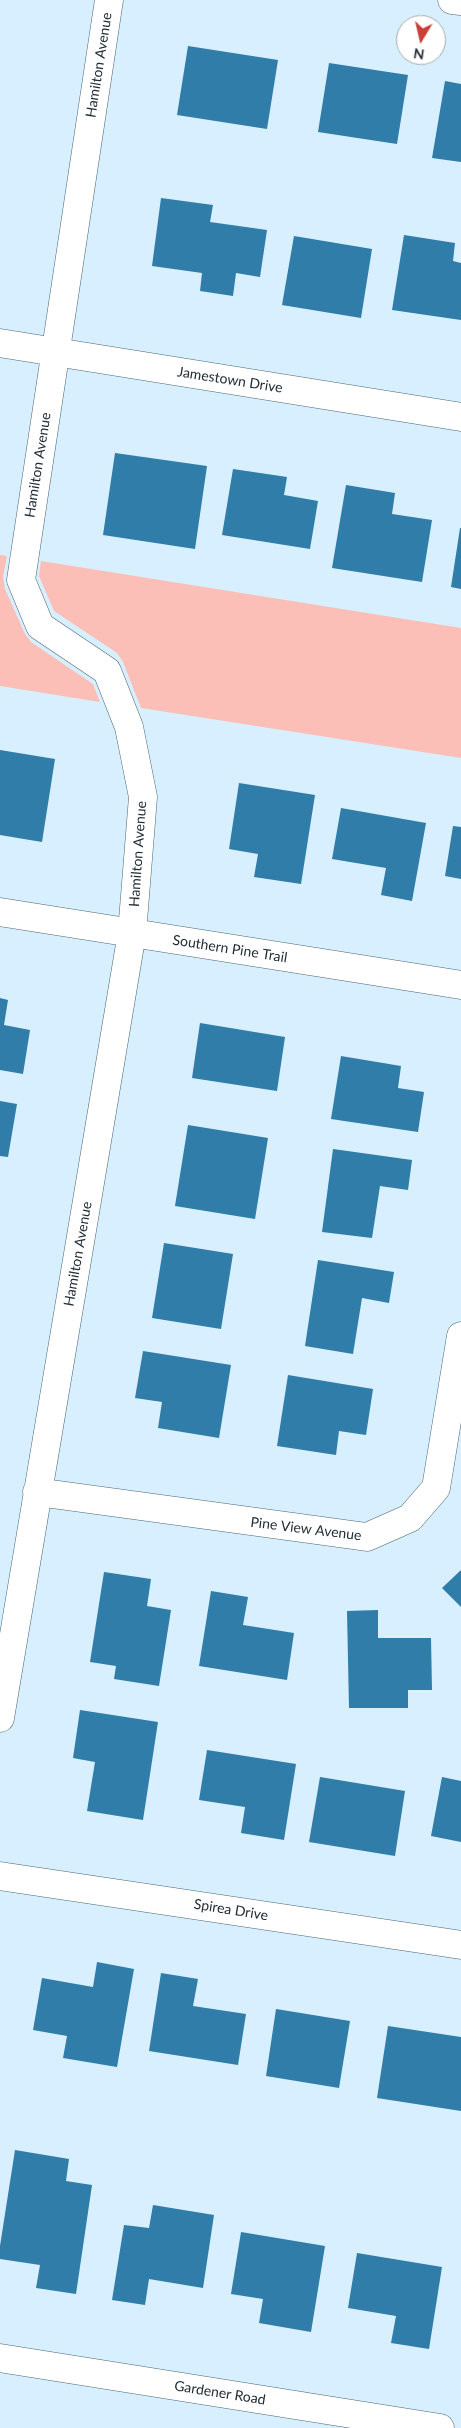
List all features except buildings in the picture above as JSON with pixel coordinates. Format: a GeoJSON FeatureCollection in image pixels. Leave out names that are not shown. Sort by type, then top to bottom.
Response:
{"type":"FeatureCollection","features":[{"type":"Feature","properties":{"kind":"street","name":"Hamilton Avenue"},"geometry":{"type":"LineString","coordinates":[[0,1718],[132,933],[143,797],[130,727],[107,671],[40,626],[20,580],[109,0]]}},
{"type":"Feature","properties":{"kind":"street"},"geometry":{"type":"LineString","coordinates":[[452,0],[461,2]]}},
{"type":"Feature","properties":{"kind":"street","name":"Jamestown Drive"},"geometry":{"type":"LineString","coordinates":[[0,343],[461,417]]}},
{"type":"Feature","properties":{"kind":"street","name":"Southern Pine Trail"},"geometry":{"type":"LineString","coordinates":[[0,912],[461,985]]}},
{"type":"Feature","properties":{"kind":"street","name":"Pine View Avenue"},"geometry":{"type":"LineString","coordinates":[[37,1492],[367,1538],[410,1518],[436,1488],[461,1336]]}},
{"type":"Feature","properties":{"kind":"street","name":"Spirea Drive"},"geometry":{"type":"LineString","coordinates":[[0,1876],[461,1944]]}},
{"type":"Feature","properties":{"kind":"street","name":"Gardener Road"},"geometry":{"type":"LineString","coordinates":[[0,2358],[440,2428]]}},
{"type":"Feature","properties":{"kind":"shaded area"},"geometry":{"type":"Polygon","coordinates":[[[0,555],[7,556],[3,577],[5,589],[25,634],[31,642],[93,684],[100,702],[0,686],[0,555]]]}},
{"type":"Feature","properties":{"kind":"shaded area"},"geometry":{"type":"Polygon","coordinates":[[[41,561],[461,628],[461,758],[141,708],[123,662],[117,653],[54,611],[39,576],[41,561]]]}}]}
